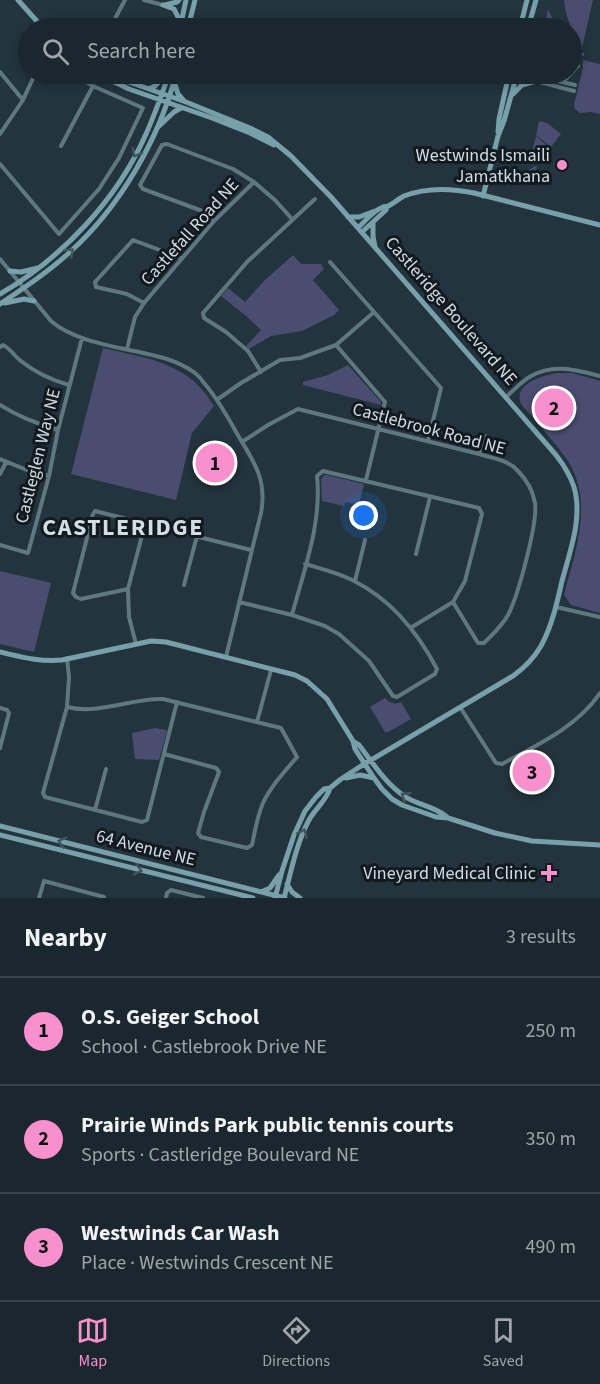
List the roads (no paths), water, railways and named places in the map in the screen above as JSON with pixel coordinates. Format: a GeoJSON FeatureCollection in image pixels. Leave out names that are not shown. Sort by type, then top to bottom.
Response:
{"type":"FeatureCollection","features":[{"type":"Feature","properties":{"kind":"street"},"geometry":{"type":"LineString","coordinates":[[18,0],[34,18]]}},
{"type":"Feature","properties":{"kind":"street"},"geometry":{"type":"LineString","coordinates":[[115,18],[125,0]]}},
{"type":"Feature","properties":{"kind":"street"},"geometry":{"type":"LineString","coordinates":[[144,0],[174,9],[177,18]]}},
{"type":"Feature","properties":{"kind":"street"},"geometry":{"type":"LineString","coordinates":[[163,5],[179,0]]}},
{"type":"Feature","properties":{"kind":"street"},"geometry":{"type":"LineString","coordinates":[[182,18],[186,0]]}},
{"type":"Feature","properties":{"kind":"street"},"geometry":{"type":"LineString","coordinates":[[190,18],[195,0]]}},
{"type":"Feature","properties":{"kind":"street"},"geometry":{"type":"LineString","coordinates":[[522,18],[527,0]]}},
{"type":"Feature","properties":{"kind":"street"},"geometry":{"type":"LineString","coordinates":[[531,18],[536,0]]}},
{"type":"Feature","properties":{"kind":"street"},"geometry":{"type":"LineString","coordinates":[[0,72],[23,100]]}},
{"type":"Feature","properties":{"kind":"street"},"geometry":{"type":"LineString","coordinates":[[0,134],[23,100],[30,84]]}},
{"type":"Feature","properties":{"kind":"street"},"geometry":{"type":"LineString","coordinates":[[0,164],[59,234],[99,189],[119,158],[143,108],[90,84]]}},
{"type":"Feature","properties":{"kind":"street"},"geometry":{"type":"LineString","coordinates":[[118,84],[129,89],[160,96]]}},
{"type":"Feature","properties":{"kind":"street"},"geometry":{"type":"LineString","coordinates":[[135,84],[160,96]]}},
{"type":"Feature","properties":{"kind":"street"},"geometry":{"type":"LineString","coordinates":[[149,89],[157,84]]}},
{"type":"Feature","properties":{"kind":"street"},"geometry":{"type":"LineString","coordinates":[[0,294],[19,283],[52,257],[81,229],[114,189],[146,135],[164,84]]}},
{"type":"Feature","properties":{"kind":"street"},"geometry":{"type":"LineString","coordinates":[[0,304],[46,273],[70,252],[105,215],[135,172],[157,129],[173,84]]}},
{"type":"Feature","properties":{"kind":"street"},"geometry":{"type":"LineString","coordinates":[[175,84],[178,94],[186,102]]}},
{"type":"Feature","properties":{"kind":"street"},"geometry":{"type":"LineString","coordinates":[[498,136],[498,118],[506,84]]}},
{"type":"Feature","properties":{"kind":"street"},"geometry":{"type":"LineString","coordinates":[[483,196],[498,136],[515,84]]}},
{"type":"Feature","properties":{"kind":"street"},"geometry":{"type":"LineString","coordinates":[[512,95],[526,84]]}},
{"type":"Feature","properties":{"kind":"street"},"geometry":{"type":"LineString","coordinates":[[547,84],[574,91]]}},
{"type":"Feature","properties":{"kind":"street"},"geometry":{"type":"LineString","coordinates":[[61,146],[93,86]]}},
{"type":"Feature","properties":{"kind":"street","name":"Castleridge Boulevard NE"},"geometry":{"type":"LineString","coordinates":[[160,96],[181,108],[250,133],[278,147]]}},
{"type":"Feature","properties":{"kind":"street","name":"Castleridge Boulevard NE"},"geometry":{"type":"LineString","coordinates":[[167,99],[186,102],[268,137],[303,168],[556,454],[574,487],[577,513],[574,533],[549,629],[540,648],[513,676],[368,762],[330,788],[324,789],[305,811],[294,835],[276,897]]}},
{"type":"Feature","properties":{"kind":"street"},"geometry":{"type":"LineString","coordinates":[[157,129],[181,108]]}},
{"type":"Feature","properties":{"kind":"street"},"geometry":{"type":"LineString","coordinates":[[214,221],[205,212],[143,189],[140,185],[162,145],[167,144],[233,170],[254,182]]}},
{"type":"Feature","properties":{"kind":"street","name":"Castlefall Road NE"},"geometry":{"type":"LineString","coordinates":[[127,349],[135,317],[144,303],[214,221],[254,182],[292,219]]}},
{"type":"Feature","properties":{"kind":"street"},"geometry":{"type":"LineString","coordinates":[[360,230],[382,207],[387,207],[411,194],[438,189],[453,189],[600,225]]}},
{"type":"Feature","properties":{"kind":"street"},"geometry":{"type":"LineString","coordinates":[[261,372],[248,351],[226,332],[204,318],[203,313],[247,262],[315,200]]}},
{"type":"Feature","properties":{"kind":"street"},"geometry":{"type":"LineString","coordinates":[[360,230],[373,223],[387,210],[387,207]]}},
{"type":"Feature","properties":{"kind":"street"},"geometry":{"type":"LineString","coordinates":[[348,217],[359,217],[377,210]]}},
{"type":"Feature","properties":{"kind":"street"},"geometry":{"type":"LineString","coordinates":[[373,223],[376,249]]}},
{"type":"Feature","properties":{"kind":"street"},"geometry":{"type":"LineString","coordinates":[[144,303],[127,294],[96,287],[95,282],[133,240],[181,258]]}},
{"type":"Feature","properties":{"kind":"street"},"geometry":{"type":"LineString","coordinates":[[0,259],[51,321],[60,328],[82,338],[152,354],[176,362],[195,373],[218,399],[255,465],[262,481],[263,493],[261,513],[226,657]]}},
{"type":"Feature","properties":{"kind":"street"},"geometry":{"type":"LineString","coordinates":[[330,262],[441,387],[428,441]]}},
{"type":"Feature","properties":{"kind":"street"},"geometry":{"type":"LineString","coordinates":[[10,271],[21,272],[39,268]]}},
{"type":"Feature","properties":{"kind":"street"},"geometry":{"type":"LineString","coordinates":[[0,304],[24,299],[34,301]]}},
{"type":"Feature","properties":{"kind":"street"},"geometry":{"type":"LineString","coordinates":[[218,399],[280,360],[300,358],[336,345],[374,312]]}},
{"type":"Feature","properties":{"kind":"street","name":"Castleglen Way NE"},"geometry":{"type":"LineString","coordinates":[[0,545],[28,553],[82,338]]}},
{"type":"Feature","properties":{"kind":"street"},"geometry":{"type":"LineString","coordinates":[[336,345],[385,402],[366,480]]}},
{"type":"Feature","properties":{"kind":"street"},"geometry":{"type":"LineString","coordinates":[[0,347],[6,346],[18,360],[35,372],[69,385]]}},
{"type":"Feature","properties":{"kind":"street"},"geometry":{"type":"LineString","coordinates":[[506,397],[530,377],[554,368],[567,368],[600,376]]}},
{"type":"Feature","properties":{"kind":"street"},"geometry":{"type":"LineString","coordinates":[[0,405],[19,417],[58,430]]}},
{"type":"Feature","properties":{"kind":"street","name":"Castlebrook Road NE"},"geometry":{"type":"LineString","coordinates":[[242,442],[298,409],[479,454],[504,461],[516,468],[526,481],[535,503],[534,524],[518,592],[507,617],[498,630],[484,643],[477,643],[453,602]]}},
{"type":"Feature","properties":{"kind":"street"},"geometry":{"type":"LineString","coordinates":[[479,454],[485,436]]}},
{"type":"Feature","properties":{"kind":"street"},"geometry":{"type":"LineString","coordinates":[[0,459],[49,476]]}},
{"type":"Feature","properties":{"kind":"street"},"geometry":{"type":"LineString","coordinates":[[0,474],[6,462]]}},
{"type":"Feature","properties":{"kind":"street"},"geometry":{"type":"LineString","coordinates":[[292,615],[314,533],[319,494],[317,476],[323,471],[479,508],[482,514],[465,581],[453,602],[412,627]]}},
{"type":"Feature","properties":{"kind":"street"},"geometry":{"type":"LineString","coordinates":[[416,554],[430,497]]}},
{"type":"Feature","properties":{"kind":"street"},"geometry":{"type":"LineString","coordinates":[[128,589],[81,599],[73,593],[95,511],[251,550]]}},
{"type":"Feature","properties":{"kind":"street"},"geometry":{"type":"LineString","coordinates":[[136,644],[129,617],[128,589],[146,524]]}},
{"type":"Feature","properties":{"kind":"street"},"geometry":{"type":"LineString","coordinates":[[184,585],[197,536]]}},
{"type":"Feature","properties":{"kind":"street"},"geometry":{"type":"LineString","coordinates":[[355,581],[365,540]]}},
{"type":"Feature","properties":{"kind":"street"},"geometry":{"type":"LineString","coordinates":[[239,602],[292,615],[325,626],[339,634],[369,661],[393,696],[398,697],[435,674],[437,669],[412,627],[386,602],[355,581],[305,564]]}},
{"type":"Feature","properties":{"kind":"street"},"geometry":{"type":"LineString","coordinates":[[555,607],[600,617]]}},
{"type":"Feature","properties":{"kind":"street"},"geometry":{"type":"LineString","coordinates":[[0,652],[47,661],[151,641],[166,642],[295,675],[318,689],[327,699],[352,741],[359,745],[374,778],[392,799],[402,805],[436,817],[448,818],[495,833],[532,841],[600,845]]}},
{"type":"Feature","properties":{"kind":"street"},"geometry":{"type":"LineString","coordinates":[[67,658],[69,677],[67,707],[43,793],[45,797],[142,822],[147,820],[177,702]]}},
{"type":"Feature","properties":{"kind":"street"},"geometry":{"type":"LineString","coordinates":[[257,722],[271,670]]}},
{"type":"Feature","properties":{"kind":"street"},"geometry":{"type":"LineString","coordinates":[[460,707],[496,763],[502,764],[570,724],[600,693]]}},
{"type":"Feature","properties":{"kind":"street"},"geometry":{"type":"LineString","coordinates":[[67,707],[88,710],[164,699],[281,728],[297,757],[264,801],[252,845],[247,848],[201,837],[198,833],[209,794],[219,772],[216,768],[164,754]]}},
{"type":"Feature","properties":{"kind":"street"},"geometry":{"type":"LineString","coordinates":[[0,708],[9,713],[0,748]]}},
{"type":"Feature","properties":{"kind":"street"},"geometry":{"type":"LineString","coordinates":[[368,762],[404,796],[414,802],[439,810],[448,818]]}},
{"type":"Feature","properties":{"kind":"street"},"geometry":{"type":"LineString","coordinates":[[94,810],[106,769]]}},
{"type":"Feature","properties":{"kind":"street"},"geometry":{"type":"LineString","coordinates":[[341,779],[360,776],[374,778]]}},
{"type":"Feature","properties":{"kind":"street","name":"Castleridge Boulevard NE"},"geometry":{"type":"LineString","coordinates":[[284,898],[304,830],[310,818],[328,795],[330,788]]}},
{"type":"Feature","properties":{"kind":"street","name":"64 Avenue NE"},"geometry":{"type":"LineString","coordinates":[[0,826],[284,898]]}},
{"type":"Feature","properties":{"kind":"street","name":"64 Avenue NE"},"geometry":{"type":"LineString","coordinates":[[0,835],[253,898]]}},
{"type":"Feature","properties":{"kind":"street"},"geometry":{"type":"LineString","coordinates":[[261,892],[270,888],[282,871]]}},
{"type":"Feature","properties":{"kind":"street"},"geometry":{"type":"LineString","coordinates":[[39,898],[44,881],[104,898]]}},
{"type":"Feature","properties":{"kind":"street"},"geometry":{"type":"LineString","coordinates":[[287,884],[300,898]]}},
{"type":"Feature","properties":{"kind":"street"},"geometry":{"type":"LineString","coordinates":[[166,898],[167,893],[171,890],[203,898]]}},
{"type":"Feature","properties":{"kind":"place","name":"Westwinds Ismaili Jamatkhana"},"geometry":{"type":"Point","coordinates":[562,165]}},
{"type":"Feature","properties":{"kind":"place","name":"Prairie Winds Park public tennis courts"},"geometry":{"type":"Point","coordinates":[554,408]}},
{"type":"Feature","properties":{"kind":"place","name":"O.S. Geiger School"},"geometry":{"type":"Point","coordinates":[215,463]}},
{"type":"Feature","properties":{"kind":"place","name":"Westwinds Car Wash"},"geometry":{"type":"Point","coordinates":[532,772]}},
{"type":"Feature","properties":{"kind":"place","name":"Vineyard Medical Clinic"},"geometry":{"type":"Point","coordinates":[549,873]}},
{"type":"Feature","properties":{"kind":"district","name":"CASTLERIDGE"},"geometry":{"type":"Point","coordinates":[123,527]}}]}
